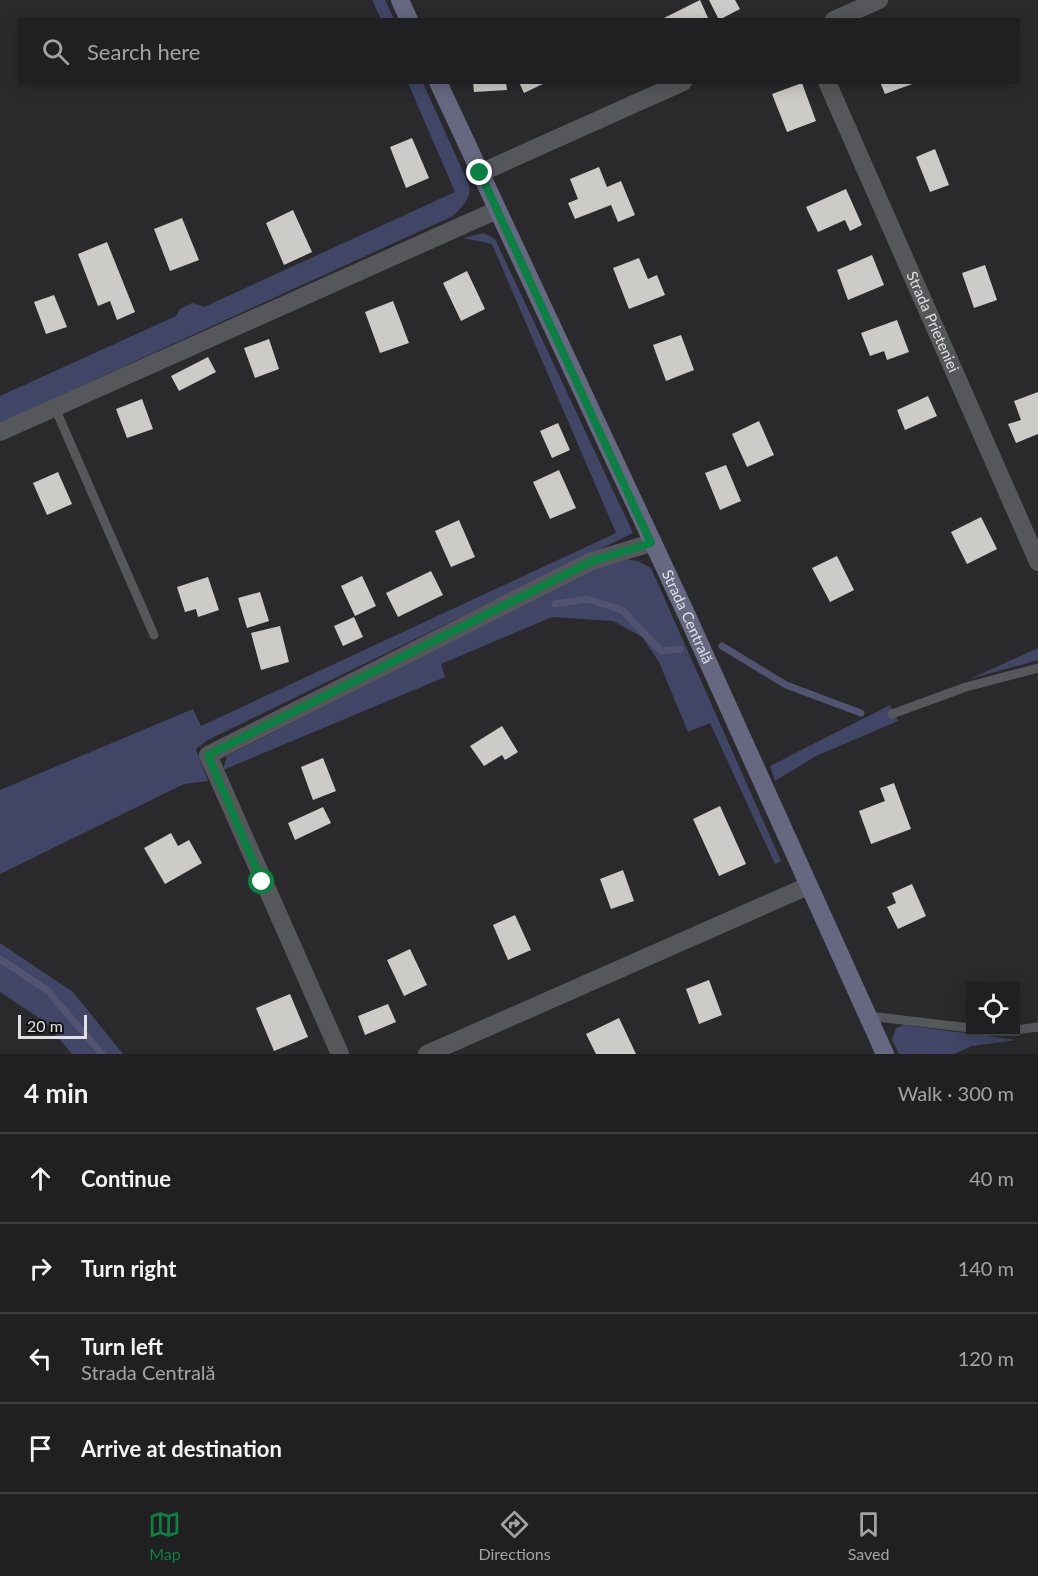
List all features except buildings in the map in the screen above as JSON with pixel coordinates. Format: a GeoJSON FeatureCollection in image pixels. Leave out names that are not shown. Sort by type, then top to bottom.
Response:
{"type":"FeatureCollection","features":[{"type":"Feature","properties":{"kind":"street"},"geometry":{"type":"LineString","coordinates":[[400,0],[408,18]]}},
{"type":"Feature","properties":{"kind":"street"},"geometry":{"type":"LineString","coordinates":[[838,18],[879,0]]}},
{"type":"Feature","properties":{"kind":"street","name":"Strada Centrală"},"geometry":{"type":"LineString","coordinates":[[439,84],[651,543],[689,620],[885,1054]]}},
{"type":"Feature","properties":{"kind":"street"},"geometry":{"type":"LineString","coordinates":[[480,173],[679,84]]}},
{"type":"Feature","properties":{"kind":"street","name":"Strada Prieteniei"},"geometry":{"type":"LineString","coordinates":[[828,84],[1038,562]]}},
{"type":"Feature","properties":{"kind":"street"},"geometry":{"type":"LineString","coordinates":[[0,432],[497,210]]}},
{"type":"Feature","properties":{"kind":"street"},"geometry":{"type":"LineString","coordinates":[[340,1054],[208,755],[592,561],[651,543]]}},
{"type":"Feature","properties":{"kind":"street"},"geometry":{"type":"LineString","coordinates":[[427,1054],[808,885]]}},
{"type":"Feature","properties":{"kind":"lane"},"geometry":{"type":"LineString","coordinates":[[55,408],[154,635]]}},
{"type":"Feature","properties":{"kind":"lane"},"geometry":{"type":"LineString","coordinates":[[892,714],[966,687],[1038,668]]}},
{"type":"Feature","properties":{"kind":"lane"},"geometry":{"type":"LineString","coordinates":[[867,1016],[966,1028]]}},
{"type":"Feature","properties":{"kind":"lane"},"geometry":{"type":"LineString","coordinates":[[1020,1030],[1038,1028]]}},
{"type":"Feature","properties":{"kind":"shaded area"},"geometry":{"type":"Polygon","coordinates":[[[372,0],[385,0],[394,18],[381,18],[372,0]]]}},
{"type":"Feature","properties":{"kind":"shaded area"},"geometry":{"type":"Polygon","coordinates":[[[408,84],[423,84],[469,185],[468,198],[453,216],[0,423],[0,396],[176,316],[180,309],[192,303],[204,307],[455,192],[408,84]]]}},
{"type":"Feature","properties":{"kind":"shaded area"},"geometry":{"type":"Polygon","coordinates":[[[484,233],[495,239],[633,533],[208,740],[196,749],[208,781],[184,784],[0,874],[0,790],[193,709],[201,726],[616,533],[492,244],[464,238],[484,233]]]}},
{"type":"Feature","properties":{"kind":"shaded area"},"geometry":{"type":"Polygon","coordinates":[[[623,559],[638,561],[651,568],[781,861],[775,864],[710,723],[688,732],[659,662],[642,637],[613,621],[552,617],[441,664],[445,677],[223,770],[227,756],[591,569],[623,559]]]}},
{"type":"Feature","properties":{"kind":"shaded area"},"geometry":{"type":"Polygon","coordinates":[[[1038,648],[1038,660],[970,679],[1038,648]]]}},
{"type":"Feature","properties":{"kind":"shaded area"},"geometry":{"type":"Polygon","coordinates":[[[890,705],[898,721],[816,756],[775,781],[770,766],[890,705]]]}},
{"type":"Feature","properties":{"kind":"shaded area"},"geometry":{"type":"Polygon","coordinates":[[[0,943],[73,992],[123,1054],[72,1054],[45,1022],[0,992],[0,943]]]}},
{"type":"Feature","properties":{"kind":"shaded area"},"geometry":{"type":"Polygon","coordinates":[[[904,1025],[966,1033],[966,1036],[1017,1040],[972,1046],[954,1054],[899,1054],[892,1040],[896,1028],[904,1025]]]}},
{"type":"Feature","properties":{"kind":"waterway"},"geometry":{"type":"LineString","coordinates":[[555,604],[587,599],[622,610],[661,651],[680,649]]}},
{"type":"Feature","properties":{"kind":"waterway"},"geometry":{"type":"LineString","coordinates":[[722,646],[786,685],[861,713]]}},
{"type":"Feature","properties":{"kind":"waterway"},"geometry":{"type":"LineString","coordinates":[[0,959],[48,991],[102,1054]]}},
{"type":"Feature","properties":{"kind":"route"},"geometry":{"type":"LineString","coordinates":[[262,882],[208,755],[592,561],[626,548],[651,543],[480,173]]}}]}
